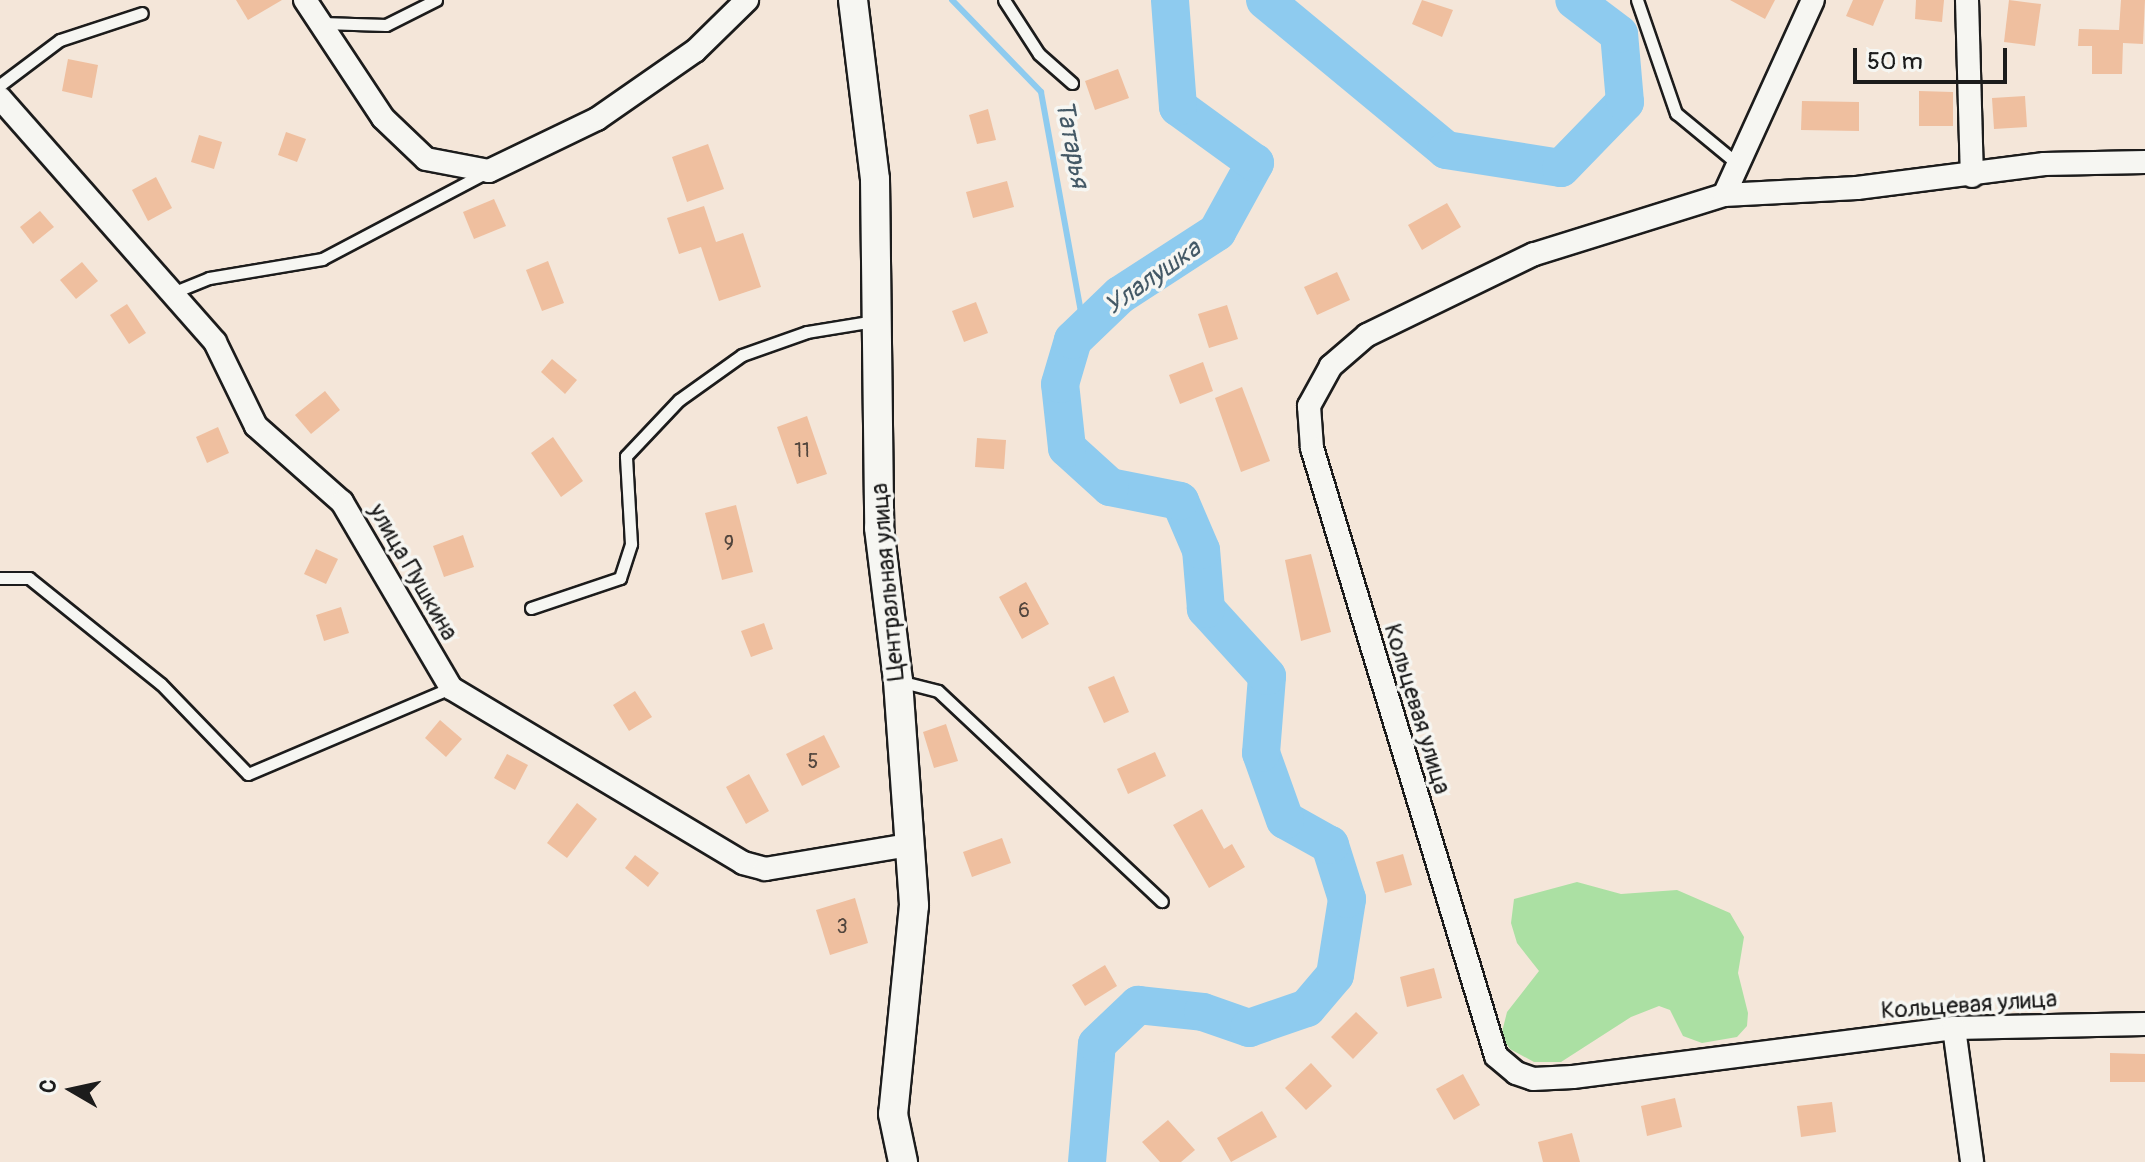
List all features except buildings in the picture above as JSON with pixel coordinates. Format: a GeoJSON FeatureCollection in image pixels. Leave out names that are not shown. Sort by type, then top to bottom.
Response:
{"type":"FeatureCollection","features":[{"type":"Feature","properties":{"kind":"street"},"geometry":{"type":"LineString","coordinates":[[305,0],[383,118],[426,159],[489,171],[597,119],[695,51],[747,0]]}},
{"type":"Feature","properties":{"kind":"street","name":"Центральная улица"},"geometry":{"type":"LineString","coordinates":[[853,0],[875,179],[879,528],[898,681],[913,930],[893,1114],[903,1162]]}},
{"type":"Feature","properties":{"kind":"street"},"geometry":{"type":"LineString","coordinates":[[1724,195],[1740,166],[1813,0]]}},
{"type":"Feature","properties":{"kind":"street"},"geometry":{"type":"LineString","coordinates":[[1967,0],[1972,176]]}},
{"type":"Feature","properties":{"kind":"street","name":"улица Пушкина"},"geometry":{"type":"LineString","coordinates":[[0,98],[215,342],[256,426],[342,502],[451,688],[743,863],[765,869],[909,845]]}},
{"type":"Feature","properties":{"kind":"street","name":"Кольцевая улица"},"geometry":{"type":"LineString","coordinates":[[2145,162],[2044,164],[1972,176],[1724,195],[1534,254],[1367,335],[1316,385],[1309,406],[1312,448],[1496,1056],[1516,1073],[1533,1079],[1573,1077],[1954,1028],[2145,1024]]}},
{"type":"Feature","properties":{"kind":"street"},"geometry":{"type":"LineString","coordinates":[[1954,1028],[1972,1162]]}},
{"type":"Feature","properties":{"kind":"lane"},"geometry":{"type":"LineString","coordinates":[[321,23],[386,25],[436,0]]}},
{"type":"Feature","properties":{"kind":"lane"},"geometry":{"type":"LineString","coordinates":[[1004,0],[1039,54],[1072,83]]}},
{"type":"Feature","properties":{"kind":"lane"},"geometry":{"type":"LineString","coordinates":[[1637,0],[1676,113],[1740,166]]}},
{"type":"Feature","properties":{"kind":"lane"},"geometry":{"type":"LineString","coordinates":[[0,85],[60,40],[142,13]]}},
{"type":"Feature","properties":{"kind":"lane"},"geometry":{"type":"LineString","coordinates":[[171,293],[209,278],[322,259],[489,171]]}},
{"type":"Feature","properties":{"kind":"lane"},"geometry":{"type":"LineString","coordinates":[[531,608],[620,578],[631,544],[626,456],[679,400],[742,355],[807,332],[875,321]]}},
{"type":"Feature","properties":{"kind":"lane"},"geometry":{"type":"LineString","coordinates":[[0,578],[29,578],[161,684],[248,774],[451,688]]}},
{"type":"Feature","properties":{"kind":"lane"},"geometry":{"type":"LineString","coordinates":[[898,681],[938,691],[1162,901]]}},
{"type":"Feature","properties":{"kind":"green space"},"geometry":{"type":"Polygon","coordinates":[[[1577,882],[1621,894],[1677,890],[1730,913],[1744,937],[1738,973],[1748,1013],[1747,1026],[1737,1037],[1702,1043],[1683,1036],[1670,1010],[1659,1006],[1631,1017],[1561,1062],[1534,1062],[1510,1049],[1501,1036],[1507,1012],[1539,971],[1517,943],[1511,923],[1514,899],[1577,882]]]}},
{"type":"Feature","properties":{"kind":"waterway","name":"Татарья"},"geometry":{"type":"LineString","coordinates":[[952,0],[1041,92],[1084,329]]}},
{"type":"Feature","properties":{"kind":"waterway","name":"Улалушка"},"geometry":{"type":"LineString","coordinates":[[1087,1162],[1097,1044],[1138,1005],[1203,1012],[1249,1028],[1307,1008],[1335,975],[1347,899],[1330,845],[1285,820],[1261,753],[1267,676],[1206,609],[1201,550],[1180,501],[1110,487],[1067,448],[1060,384],[1073,340],[1120,295],[1217,232],[1255,163],[1178,107],[1170,0]]}},
{"type":"Feature","properties":{"kind":"waterway","name":"Улалушка"},"geometry":{"type":"LineString","coordinates":[[1265,0],[1446,150],[1561,168],[1625,102],[1619,34],[1574,0]]}}]}
